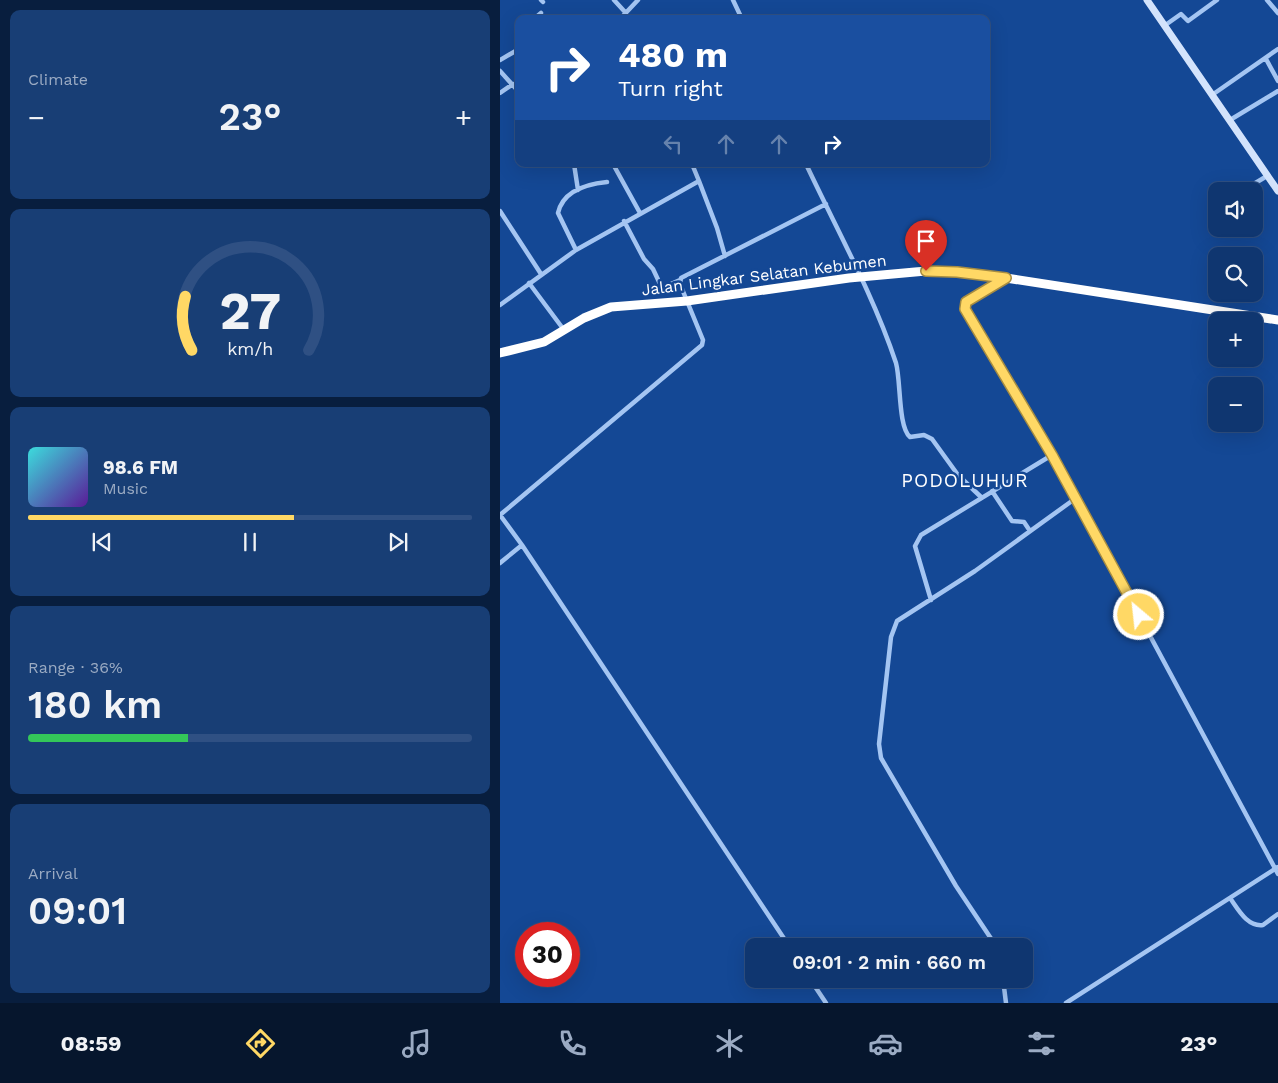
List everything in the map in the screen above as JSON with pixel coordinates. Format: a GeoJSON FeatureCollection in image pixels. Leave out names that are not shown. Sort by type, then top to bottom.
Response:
{"type":"FeatureCollection","features":[{"type":"Feature","properties":{"kind":"highway","name":"Jalan Lingkar Selatan Kebumen"},"geometry":{"type":"LineString","coordinates":[[500,353],[536,345],[602,309],[687,302],[849,278],[926,271],[957,272],[1006,278],[1278,320]]}},
{"type":"Feature","properties":{"kind":"street"},"geometry":{"type":"LineString","coordinates":[[614,0],[625,12]]}},
{"type":"Feature","properties":{"kind":"street"},"geometry":{"type":"LineString","coordinates":[[623,15],[638,0]]}},
{"type":"Feature","properties":{"kind":"street"},"geometry":{"type":"LineString","coordinates":[[733,0],[740,15]]}},
{"type":"Feature","properties":{"kind":"street"},"geometry":{"type":"LineString","coordinates":[[1147,0],[1278,191]]}},
{"type":"Feature","properties":{"kind":"street"},"geometry":{"type":"LineString","coordinates":[[1164,26],[1182,14],[1188,21],[1217,0]]}},
{"type":"Feature","properties":{"kind":"street"},"geometry":{"type":"LineString","coordinates":[[1267,0],[1278,13]]}},
{"type":"Feature","properties":{"kind":"street"},"geometry":{"type":"LineString","coordinates":[[1212,95],[1278,49]]}},
{"type":"Feature","properties":{"kind":"street"},"geometry":{"type":"LineString","coordinates":[[500,60],[515,51]]}},
{"type":"Feature","properties":{"kind":"street"},"geometry":{"type":"LineString","coordinates":[[1266,59],[1278,81]]}},
{"type":"Feature","properties":{"kind":"street"},"geometry":{"type":"LineString","coordinates":[[500,71],[515,87]]}},
{"type":"Feature","properties":{"kind":"street"},"geometry":{"type":"LineString","coordinates":[[500,93],[513,84]]}},
{"type":"Feature","properties":{"kind":"street"},"geometry":{"type":"LineString","coordinates":[[1230,120],[1278,91]]}},
{"type":"Feature","properties":{"kind":"street"},"geometry":{"type":"LineString","coordinates":[[574,167],[578,190]]}},
{"type":"Feature","properties":{"kind":"street"},"geometry":{"type":"LineString","coordinates":[[615,167],[640,213]]}},
{"type":"Feature","properties":{"kind":"street"},"geometry":{"type":"LineString","coordinates":[[693,167],[717,228],[725,256]]}},
{"type":"Feature","properties":{"kind":"street"},"geometry":{"type":"LineString","coordinates":[[807,167],[823,205],[860,277],[884,330],[896,366],[906,433],[910,437],[924,435],[932,439],[958,474],[981,497]]}},
{"type":"Feature","properties":{"kind":"street"},"geometry":{"type":"LineString","coordinates":[[1257,182],[1267,176]]}},
{"type":"Feature","properties":{"kind":"street"},"geometry":{"type":"LineString","coordinates":[[500,305],[576,250],[699,181]]}},
{"type":"Feature","properties":{"kind":"street"},"geometry":{"type":"LineString","coordinates":[[576,250],[558,211],[568,196],[578,190],[591,184],[607,182]]}},
{"type":"Feature","properties":{"kind":"street"},"geometry":{"type":"LineString","coordinates":[[624,222],[644,259],[655,272],[661,286],[664,287],[823,205]]}},
{"type":"Feature","properties":{"kind":"street"},"geometry":{"type":"LineString","coordinates":[[500,211],[542,274]]}},
{"type":"Feature","properties":{"kind":"street"},"geometry":{"type":"LineString","coordinates":[[1006,278],[966,302],[965,309],[1076,498],[1277,870],[1066,1003]]}},
{"type":"Feature","properties":{"kind":"street"},"geometry":{"type":"LineString","coordinates":[[680,280],[703,340],[702,345],[500,515],[522,545],[784,938]]}},
{"type":"Feature","properties":{"kind":"street"},"geometry":{"type":"LineString","coordinates":[[529,283],[564,331]]}},
{"type":"Feature","properties":{"kind":"street"},"geometry":{"type":"LineString","coordinates":[[931,600],[915,546],[918,538],[981,497],[1052,455]]}},
{"type":"Feature","properties":{"kind":"street"},"geometry":{"type":"LineString","coordinates":[[992,491],[1012,521],[1024,522],[1030,531]]}},
{"type":"Feature","properties":{"kind":"street"},"geometry":{"type":"LineString","coordinates":[[991,938],[956,886],[880,758],[879,744],[893,627],[897,621],[931,600],[1076,498]]}},
{"type":"Feature","properties":{"kind":"street"},"geometry":{"type":"LineString","coordinates":[[500,563],[522,545]]}},
{"type":"Feature","properties":{"kind":"street"},"geometry":{"type":"LineString","coordinates":[[1230,898],[1244,917],[1255,925],[1263,925],[1278,914]]}},
{"type":"Feature","properties":{"kind":"street"},"geometry":{"type":"LineString","coordinates":[[816,988],[826,1003]]}},
{"type":"Feature","properties":{"kind":"street"},"geometry":{"type":"LineString","coordinates":[[1004,988],[1006,1003]]}},
{"type":"Feature","properties":{"kind":"district","name":"PODOLUHUR"},"geometry":{"type":"Point","coordinates":[965,480]}},
{"type":"Feature","properties":{"kind":"route"},"geometry":{"type":"LineString","coordinates":[[926,271],[957,272],[1006,278],[966,302],[965,309],[1052,455],[1139,615]]}}]}
